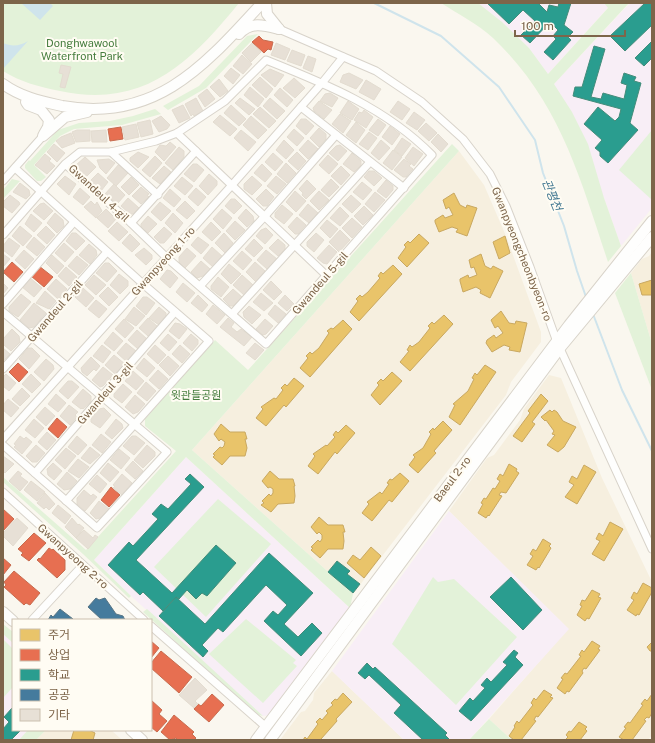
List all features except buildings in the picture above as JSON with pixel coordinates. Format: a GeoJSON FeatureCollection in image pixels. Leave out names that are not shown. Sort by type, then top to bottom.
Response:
{"type":"FeatureCollection","features":[{"type":"Feature","properties":{"kind":"main road"},"geometry":{"type":"LineString","coordinates":[[264,5],[266,14],[278,29]]}},
{"type":"Feature","properties":{"kind":"main road"},"geometry":{"type":"LineString","coordinates":[[6,87],[37,101],[76,108],[119,107],[137,103],[178,84],[213,56],[264,5]]}},
{"type":"Feature","properties":{"kind":"main road"},"geometry":{"type":"LineString","coordinates":[[231,37],[237,37],[243,29],[253,24],[278,29]]}},
{"type":"Feature","properties":{"kind":"main road"},"geometry":{"type":"LineString","coordinates":[[22,95],[28,105],[41,110],[48,120],[48,127],[43,136]]}},
{"type":"Feature","properties":{"kind":"main road"},"geometry":{"type":"LineString","coordinates":[[43,136],[65,117],[104,108]]}},
{"type":"Feature","properties":{"kind":"main road","name":"Baeul 2-ro"},"geometry":{"type":"LineString","coordinates":[[270,740],[609,275],[652,221]]}},
{"type":"Feature","properties":{"kind":"main road","name":"Baeul 2-ro"},"geometry":{"type":"LineString","coordinates":[[570,329],[613,286],[652,237]]}},
{"type":"Feature","properties":{"kind":"main road","name":"Baeul 2-ro"},"geometry":{"type":"LineString","coordinates":[[256,740],[396,553],[559,345]]}},
{"type":"Feature","properties":{"kind":"main road"},"geometry":{"type":"LineString","coordinates":[[3,612],[12,620]]}},
{"type":"Feature","properties":{"kind":"main road"},"geometry":{"type":"LineString","coordinates":[[132,731],[142,740]]}},
{"type":"Feature","properties":{"kind":"street","name":"Gwanpyeongcheonbyeon-ro"},"geometry":{"type":"LineString","coordinates":[[278,29],[376,71],[429,107],[464,139],[486,168],[506,206],[559,345],[652,549]]}},
{"type":"Feature","properties":{"kind":"street","name":"Gwanpyeong 1-ro"},"geometry":{"type":"LineString","coordinates":[[3,439],[142,283],[232,185],[343,57]]}},
{"type":"Feature","properties":{"kind":"street","name":"Gwandeul 4-gil"},"geometry":{"type":"LineString","coordinates":[[166,258],[131,223],[65,164],[80,152],[111,152],[156,141],[177,133],[225,101],[266,60],[322,83]]}},
{"type":"Feature","properties":{"kind":"street","name":"Gwandeul 5-gil"},"geometry":{"type":"LineString","coordinates":[[166,258],[266,344],[432,155],[395,124],[363,102],[322,83]]}},
{"type":"Feature","properties":{"kind":"street"},"geometry":{"type":"LineString","coordinates":[[301,107],[404,188]]}},
{"type":"Feature","properties":{"kind":"street"},"geometry":{"type":"LineString","coordinates":[[177,133],[326,275]]}},
{"type":"Feature","properties":{"kind":"street"},"geometry":{"type":"LineString","coordinates":[[200,286],[265,216],[336,135]]}},
{"type":"Feature","properties":{"kind":"street"},"geometry":{"type":"LineString","coordinates":[[3,181],[43,136]]}},
{"type":"Feature","properties":{"kind":"street","name":"Gwandeul 4-gil"},"geometry":{"type":"LineString","coordinates":[[131,223],[196,150]]}},
{"type":"Feature","properties":{"kind":"street"},"geometry":{"type":"LineString","coordinates":[[111,152],[158,194]]}},
{"type":"Feature","properties":{"kind":"street"},"geometry":{"type":"LineString","coordinates":[[232,314],[370,162]]}},
{"type":"Feature","properties":{"kind":"street"},"geometry":{"type":"LineString","coordinates":[[3,235],[65,164]]}},
{"type":"Feature","properties":{"kind":"street"},"geometry":{"type":"LineString","coordinates":[[15,168],[107,252],[209,341],[134,423],[66,501]]}},
{"type":"Feature","properties":{"kind":"street"},"geometry":{"type":"LineString","coordinates":[[3,304],[74,222]]}},
{"type":"Feature","properties":{"kind":"street","name":"Gwandeul 2-gil"},"geometry":{"type":"LineString","coordinates":[[3,369],[107,252]]}},
{"type":"Feature","properties":{"kind":"street"},"geometry":{"type":"LineString","coordinates":[[3,312],[167,452],[97,528],[3,445]]}},
{"type":"Feature","properties":{"kind":"street","name":"Gwandeul 3-gil"},"geometry":{"type":"LineString","coordinates":[[35,473],[175,312]]}},
{"type":"Feature","properties":{"kind":"street","name":"Gwanpyeong 2-ro"},"geometry":{"type":"LineString","coordinates":[[3,492],[143,619]]}},
{"type":"Feature","properties":{"kind":"street"},"geometry":{"type":"LineString","coordinates":[[33,619],[83,565]]}},
{"type":"Feature","properties":{"kind":"street"},"geometry":{"type":"LineString","coordinates":[[152,627],[266,727]]}},
{"type":"Feature","properties":{"kind":"shaded area"},"geometry":{"type":"Polygon","coordinates":[[[478,3],[612,3],[548,74],[529,48],[502,22],[478,3]]]}},
{"type":"Feature","properties":{"kind":"shaded area"},"geometry":{"type":"Polygon","coordinates":[[[630,3],[652,3],[652,208],[621,246],[604,198],[554,84],[630,3]]]}},
{"type":"Feature","properties":{"kind":"shaded area"},"geometry":{"type":"Polygon","coordinates":[[[459,151],[484,185],[506,236],[541,332],[541,342],[511,382],[506,395],[353,594],[192,450],[459,151]]]}},
{"type":"Feature","properties":{"kind":"shaded area"},"geometry":{"type":"Polygon","coordinates":[[[652,252],[652,344],[631,273],[642,259],[649,256],[652,252]]]}},
{"type":"Feature","properties":{"kind":"shaded area"},"geometry":{"type":"Polygon","coordinates":[[[549,375],[561,378],[602,478],[652,582],[652,735],[648,740],[512,740],[489,719],[568,629],[449,511],[487,458],[494,455],[520,420],[524,409],[549,375]]]}},
{"type":"Feature","properties":{"kind":"shaded area"},"geometry":{"type":"Polygon","coordinates":[[[186,457],[350,608],[270,715],[263,716],[131,596],[94,560],[186,457]]]}},
{"type":"Feature","properties":{"kind":"shaded area"},"geometry":{"type":"Polygon","coordinates":[[[449,511],[569,629],[469,740],[404,740],[332,671],[449,511]]]}},
{"type":"Feature","properties":{"kind":"shaded area"},"geometry":{"type":"Polygon","coordinates":[[[3,634],[12,642],[12,731],[27,731],[19,740],[3,740],[3,634]]]}},
{"type":"Feature","properties":{"kind":"shaded area"},"geometry":{"type":"Polygon","coordinates":[[[332,671],[404,740],[280,740],[301,712],[305,711],[313,700],[314,693],[332,671]]]}},
{"type":"Feature","properties":{"kind":"shaded area"},"geometry":{"type":"Polygon","coordinates":[[[45,731],[112,731],[122,740],[36,740],[45,731]]]}},
{"type":"Feature","properties":{"kind":"green space","name":"Donghwawool Waterfront Park"},"geometry":{"type":"Polygon","coordinates":[[[3,3],[239,3],[202,45],[183,62],[163,76],[141,87],[117,93],[90,95],[38,86],[16,78],[3,71],[3,3]]]}},
{"type":"Feature","properties":{"kind":"green space"},"geometry":{"type":"Polygon","coordinates":[[[441,3],[478,3],[502,22],[529,48],[548,74],[608,8],[604,3],[629,3],[554,84],[572,112],[588,144],[604,198],[621,246],[608,262],[588,201],[565,142],[535,88],[516,63],[493,38],[441,3]]]}},
{"type":"Feature","properties":{"kind":"green space"},"geometry":{"type":"Polygon","coordinates":[[[258,34],[206,88],[168,110],[163,106],[199,86],[247,36],[258,34]]]}},
{"type":"Feature","properties":{"kind":"green space"},"geometry":{"type":"Polygon","coordinates":[[[155,109],[161,114],[122,125],[74,129],[60,136],[34,165],[46,177],[41,181],[37,181],[25,168],[25,165],[29,160],[30,161],[58,130],[79,123],[110,121],[155,109]]]}},
{"type":"Feature","properties":{"kind":"green space"},"geometry":{"type":"Polygon","coordinates":[[[652,130],[652,199],[651,199],[619,170],[652,130]]]}},
{"type":"Feature","properties":{"kind":"green space","name":"윗관들공원"},"geometry":{"type":"Polygon","coordinates":[[[452,144],[459,151],[192,450],[353,594],[350,608],[186,457],[94,560],[131,596],[129,598],[83,554],[3,482],[3,477],[86,550],[176,451],[145,426],[145,419],[215,340],[248,370],[452,144]]]}},
{"type":"Feature","properties":{"kind":"green space"},"geometry":{"type":"Polygon","coordinates":[[[12,179],[20,181],[3,199],[3,190],[12,179]]]}},
{"type":"Feature","properties":{"kind":"green space"},"geometry":{"type":"Polygon","coordinates":[[[631,273],[652,344],[652,390],[615,293],[631,273]]]}},
{"type":"Feature","properties":{"kind":"green space"},"geometry":{"type":"Polygon","coordinates":[[[218,499],[271,544],[206,617],[154,567],[218,499]]]}},
{"type":"Feature","properties":{"kind":"green space"},"geometry":{"type":"Polygon","coordinates":[[[433,577],[438,582],[454,579],[517,637],[456,705],[392,644],[433,577]]]}},
{"type":"Feature","properties":{"kind":"green space"},"geometry":{"type":"Polygon","coordinates":[[[147,609],[263,716],[256,714],[143,612],[147,609]]]}},
{"type":"Feature","properties":{"kind":"green space"},"geometry":{"type":"Polygon","coordinates":[[[246,619],[296,660],[293,663],[297,666],[263,703],[209,654],[246,619]]]}},
{"type":"Feature","properties":{"kind":"green space"},"geometry":{"type":"Polygon","coordinates":[[[3,624],[12,631],[12,642],[3,634],[3,624]]]}},
{"type":"Feature","properties":{"kind":"green space"},"geometry":{"type":"Polygon","coordinates":[[[3,639],[12,648],[12,688],[3,698],[3,639]]]}},
{"type":"Feature","properties":{"kind":"green space"},"geometry":{"type":"Polygon","coordinates":[[[489,719],[512,740],[469,740],[489,719]]]}},
{"type":"Feature","properties":{"kind":"green space"},"geometry":{"type":"Polygon","coordinates":[[[27,731],[45,731],[36,740],[19,740],[27,731]]]}},
{"type":"Feature","properties":{"kind":"water"},"geometry":{"type":"Polygon","coordinates":[[[21,3],[50,3],[53,6],[40,20],[21,3]]]}},
{"type":"Feature","properties":{"kind":"water"},"geometry":{"type":"Polygon","coordinates":[[[28,41],[3,69],[3,43],[16,45],[28,41]]]}},
{"type":"Feature","properties":{"kind":"waterway","name":"관평천"},"geometry":{"type":"LineString","coordinates":[[374,3],[441,36],[499,87],[535,140],[543,173],[564,226],[586,297]]}},
{"type":"Feature","properties":{"kind":"waterway","name":"관평천"},"geometry":{"type":"LineString","coordinates":[[593,314],[622,390],[652,451]]}}]}
